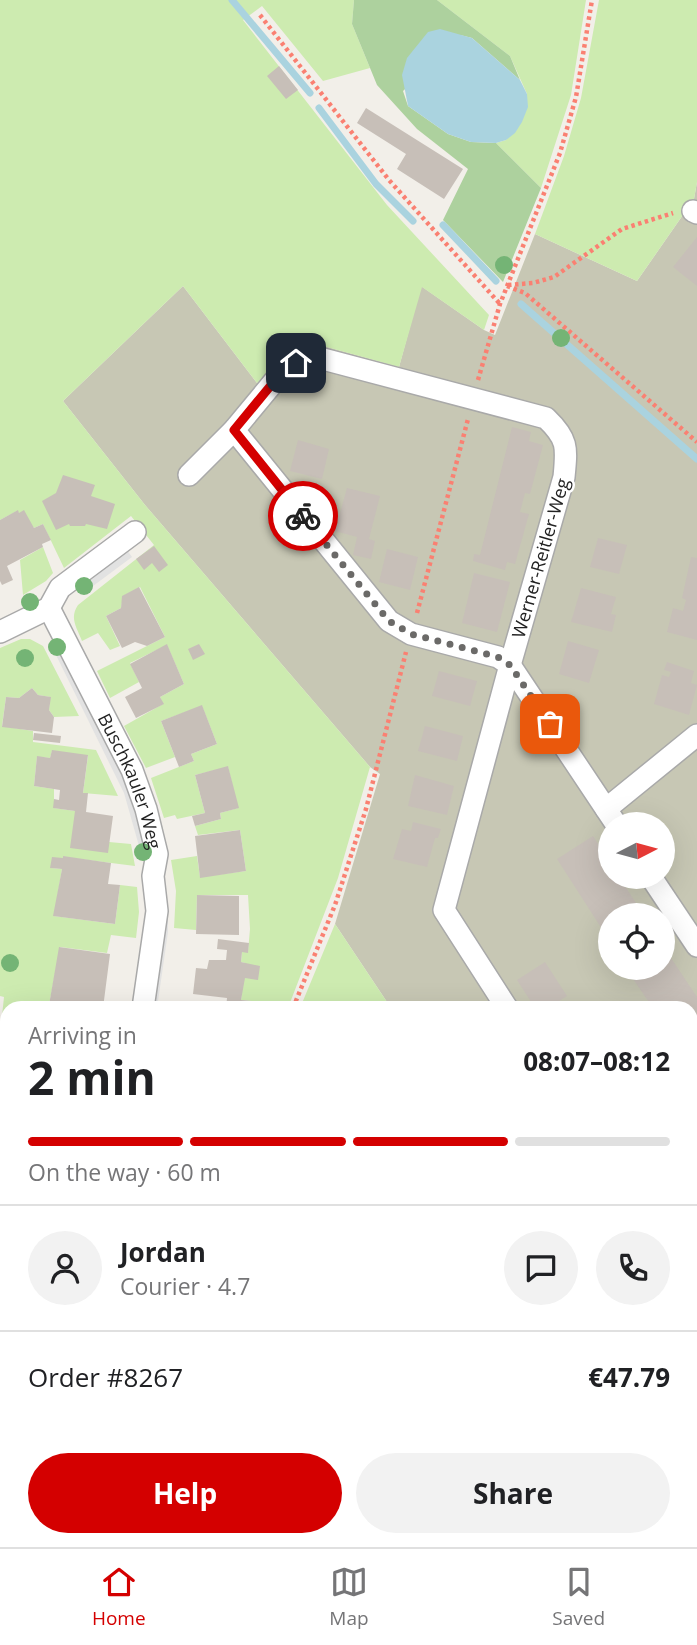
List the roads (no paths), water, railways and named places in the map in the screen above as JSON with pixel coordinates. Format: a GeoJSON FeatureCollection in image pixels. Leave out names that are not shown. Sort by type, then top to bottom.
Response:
{"type":"FeatureCollection","features":[{"type":"Feature","properties":{"kind":"street","name":"Werner-Reitler-Weg"},"geometry":{"type":"LineString","coordinates":[[189,475],[234,430],[282,372],[309,359],[323,359],[546,418],[562,433],[566,451],[564,477],[444,910],[502,1001]]}},
{"type":"Feature","properties":{"kind":"street"},"geometry":{"type":"LineString","coordinates":[[234,430],[389,621],[411,634],[498,657],[510,665],[608,812]]}},
{"type":"Feature","properties":{"kind":"street"},"geometry":{"type":"LineString","coordinates":[[0,632],[49,608],[60,588],[135,532]]}},
{"type":"Feature","properties":{"kind":"street","name":"Buschkauler Weg"},"geometry":{"type":"LineString","coordinates":[[49,608],[132,770],[146,809],[156,854],[153,876],[157,911],[144,1001]]}},
{"type":"Feature","properties":{"kind":"street"},"geometry":{"type":"LineString","coordinates":[[616,812],[697,735]]}},
{"type":"Feature","properties":{"kind":"street"},"geometry":{"type":"LineString","coordinates":[[659,889],[697,946]]}},
{"type":"Feature","properties":{"kind":"water"},"geometry":{"type":"Polygon","coordinates":[[[440,29],[472,38],[520,80],[527,94],[528,107],[515,133],[506,140],[496,143],[471,142],[448,134],[408,106],[402,75],[407,58],[428,32],[440,29]]]}},
{"type":"Feature","properties":{"kind":"waterway"},"geometry":{"type":"LineString","coordinates":[[232,0],[310,93]]}},
{"type":"Feature","properties":{"kind":"waterway"},"geometry":{"type":"LineString","coordinates":[[319,108],[376,184],[413,221]]}},
{"type":"Feature","properties":{"kind":"waterway"},"geometry":{"type":"LineString","coordinates":[[443,225],[496,281]]}},
{"type":"Feature","properties":{"kind":"waterway"},"geometry":{"type":"LineString","coordinates":[[521,304],[697,459]]}}]}
